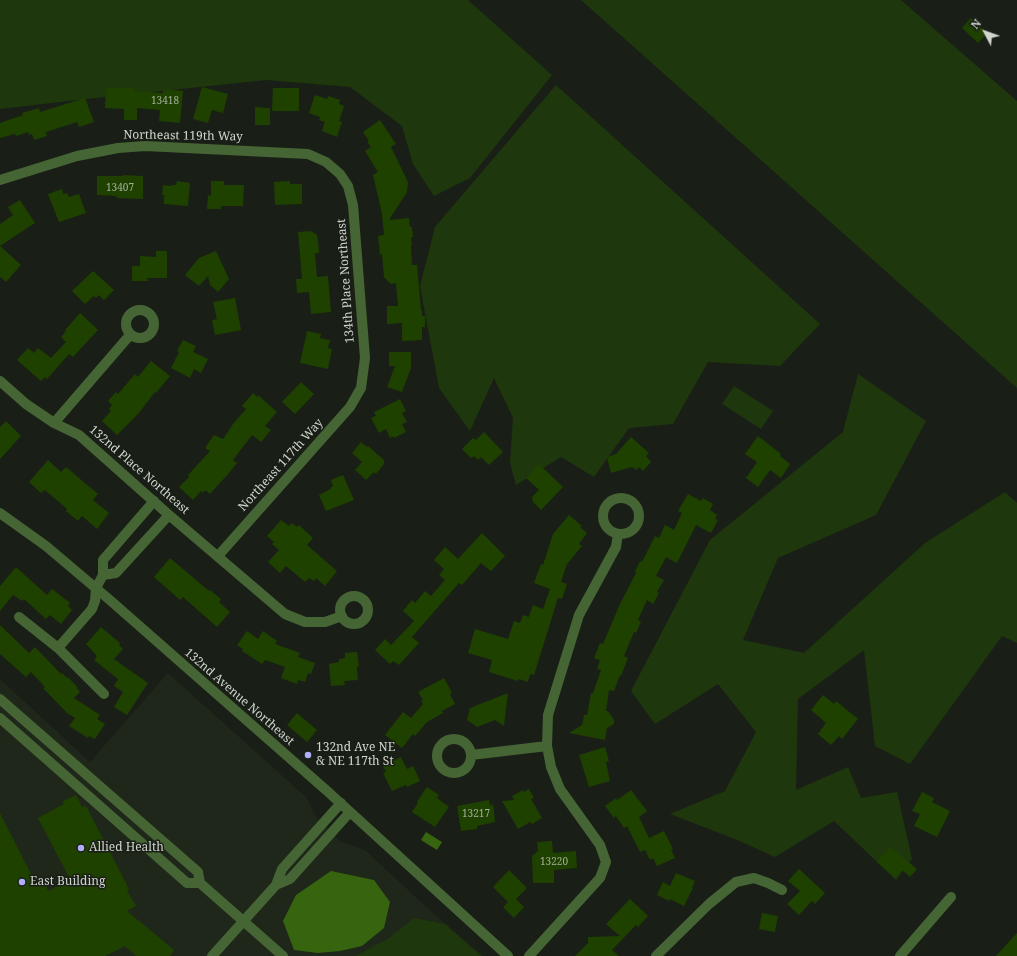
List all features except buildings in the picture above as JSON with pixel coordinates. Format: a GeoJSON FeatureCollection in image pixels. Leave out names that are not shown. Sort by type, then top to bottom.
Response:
{"type":"FeatureCollection","features":[{"type":"Feature","properties":{"kind":"street","name":"Northeast 119th Way"},"geometry":{"type":"LineString","coordinates":[[0,180],[77,156],[118,148],[145,146],[308,154],[326,162],[340,174]]}},
{"type":"Feature","properties":{"kind":"street","name":"134th Place Northeast"},"geometry":{"type":"LineString","coordinates":[[340,174],[348,186],[353,206],[365,358],[361,388]]}},
{"type":"Feature","properties":{"kind":"street"},"geometry":{"type":"LineString","coordinates":[[54,423],[130,335]]}},
{"type":"Feature","properties":{"kind":"street","name":"132nd Place Northeast"},"geometry":{"type":"LineString","coordinates":[[0,381],[26,404],[54,423],[79,435],[169,515],[285,614],[305,622],[325,622],[342,616]]}},
{"type":"Feature","properties":{"kind":"street","name":"Northeast 117th Way"},"geometry":{"type":"LineString","coordinates":[[218,556],[350,407],[361,388]]}},
{"type":"Feature","properties":{"kind":"street"},"geometry":{"type":"LineString","coordinates":[[58,648],[92,610],[95,601],[96,588],[103,575],[103,560],[154,501]]}},
{"type":"Feature","properties":{"kind":"street","name":"132nd Avenue Northeast"},"geometry":{"type":"LineString","coordinates":[[0,513],[46,546],[96,588],[350,812],[508,956]]}},
{"type":"Feature","properties":{"kind":"street"},"geometry":{"type":"LineString","coordinates":[[103,575],[116,573],[169,515]]}},
{"type":"Feature","properties":{"kind":"street"},"geometry":{"type":"LineString","coordinates":[[529,956],[600,878],[606,862],[600,845],[560,790],[551,767],[547,746],[548,715],[579,616],[616,547],[618,534]]}},
{"type":"Feature","properties":{"kind":"street"},"geometry":{"type":"LineString","coordinates":[[19,617],[58,648],[104,694]]}},
{"type":"Feature","properties":{"kind":"street"},"geometry":{"type":"LineString","coordinates":[[0,698],[198,872],[200,883],[283,956]]}},
{"type":"Feature","properties":{"kind":"street"},"geometry":{"type":"LineString","coordinates":[[0,718],[187,883],[200,883]]}},
{"type":"Feature","properties":{"kind":"street"},"geometry":{"type":"LineString","coordinates":[[471,755],[547,746]]}},
{"type":"Feature","properties":{"kind":"street"},"geometry":{"type":"LineString","coordinates":[[212,956],[276,885],[282,869],[341,804]]}},
{"type":"Feature","properties":{"kind":"street"},"geometry":{"type":"LineString","coordinates":[[276,885],[290,879],[350,812]]}},
{"type":"Feature","properties":{"kind":"street"},"geometry":{"type":"LineString","coordinates":[[656,956],[709,904],[736,882],[754,878],[782,890]]}},
{"type":"Feature","properties":{"kind":"street"},"geometry":{"type":"LineString","coordinates":[[900,956],[951,897]]}},
{"type":"Feature","properties":{"kind":"shaded area"},"geometry":{"type":"Polygon","coordinates":[[[0,0],[468,0],[552,75],[470,178],[434,196],[413,164],[402,126],[350,87],[266,80],[0,109],[0,0]]]}},
{"type":"Feature","properties":{"kind":"shaded area"},"geometry":{"type":"Polygon","coordinates":[[[581,0],[901,0],[1017,101],[1017,388],[581,0]]]}},
{"type":"Feature","properties":{"kind":"shaded area"},"geometry":{"type":"Polygon","coordinates":[[[556,85],[820,324],[780,366],[708,362],[673,424],[629,428],[594,477],[561,457],[516,485],[510,463],[513,418],[494,378],[470,431],[439,388],[420,286],[435,227],[556,85]]]}},
{"type":"Feature","properties":{"kind":"shaded area"},"geometry":{"type":"Polygon","coordinates":[[[858,374],[926,421],[876,515],[778,558],[743,640],[804,653],[925,543],[1005,492],[1017,503],[1017,643],[1002,636],[910,764],[875,746],[864,650],[798,699],[796,790],[848,767],[861,798],[897,792],[912,859],[896,880],[834,821],[775,857],[735,839],[670,814],[725,791],[756,732],[718,684],[655,724],[631,691],[710,540],[843,432],[858,374]]]}},
{"type":"Feature","properties":{"kind":"shaded area"},"geometry":{"type":"Polygon","coordinates":[[[734,386],[773,411],[761,429],[722,404],[734,386]]]}},
{"type":"Feature","properties":{"kind":"shaded area"},"geometry":{"type":"Polygon","coordinates":[[[168,673],[306,797],[317,818],[340,841],[365,850],[434,914],[483,956],[0,956],[0,679],[90,762],[168,673]]]}},
{"type":"Feature","properties":{"kind":"shaded area"},"geometry":{"type":"Polygon","coordinates":[[[426,832],[442,842],[437,850],[421,840],[426,832]]]}},
{"type":"Feature","properties":{"kind":"shaded area"},"geometry":{"type":"Polygon","coordinates":[[[331,871],[374,880],[390,902],[384,928],[362,946],[340,951],[318,953],[294,950],[283,921],[296,895],[331,871]]]}},
{"type":"Feature","properties":{"kind":"shaded area"},"geometry":{"type":"Polygon","coordinates":[[[414,918],[445,924],[481,956],[356,956],[389,938],[414,918]]]}},
{"type":"Feature","properties":{"kind":"place","name":"132nd Ave NE & NE 117th St"},"geometry":{"type":"Point","coordinates":[308,755]}},
{"type":"Feature","properties":{"kind":"place","name":"Allied Health"},"geometry":{"type":"Point","coordinates":[81,848]}},
{"type":"Feature","properties":{"kind":"place","name":"East Building"},"geometry":{"type":"Point","coordinates":[22,882]}}]}
